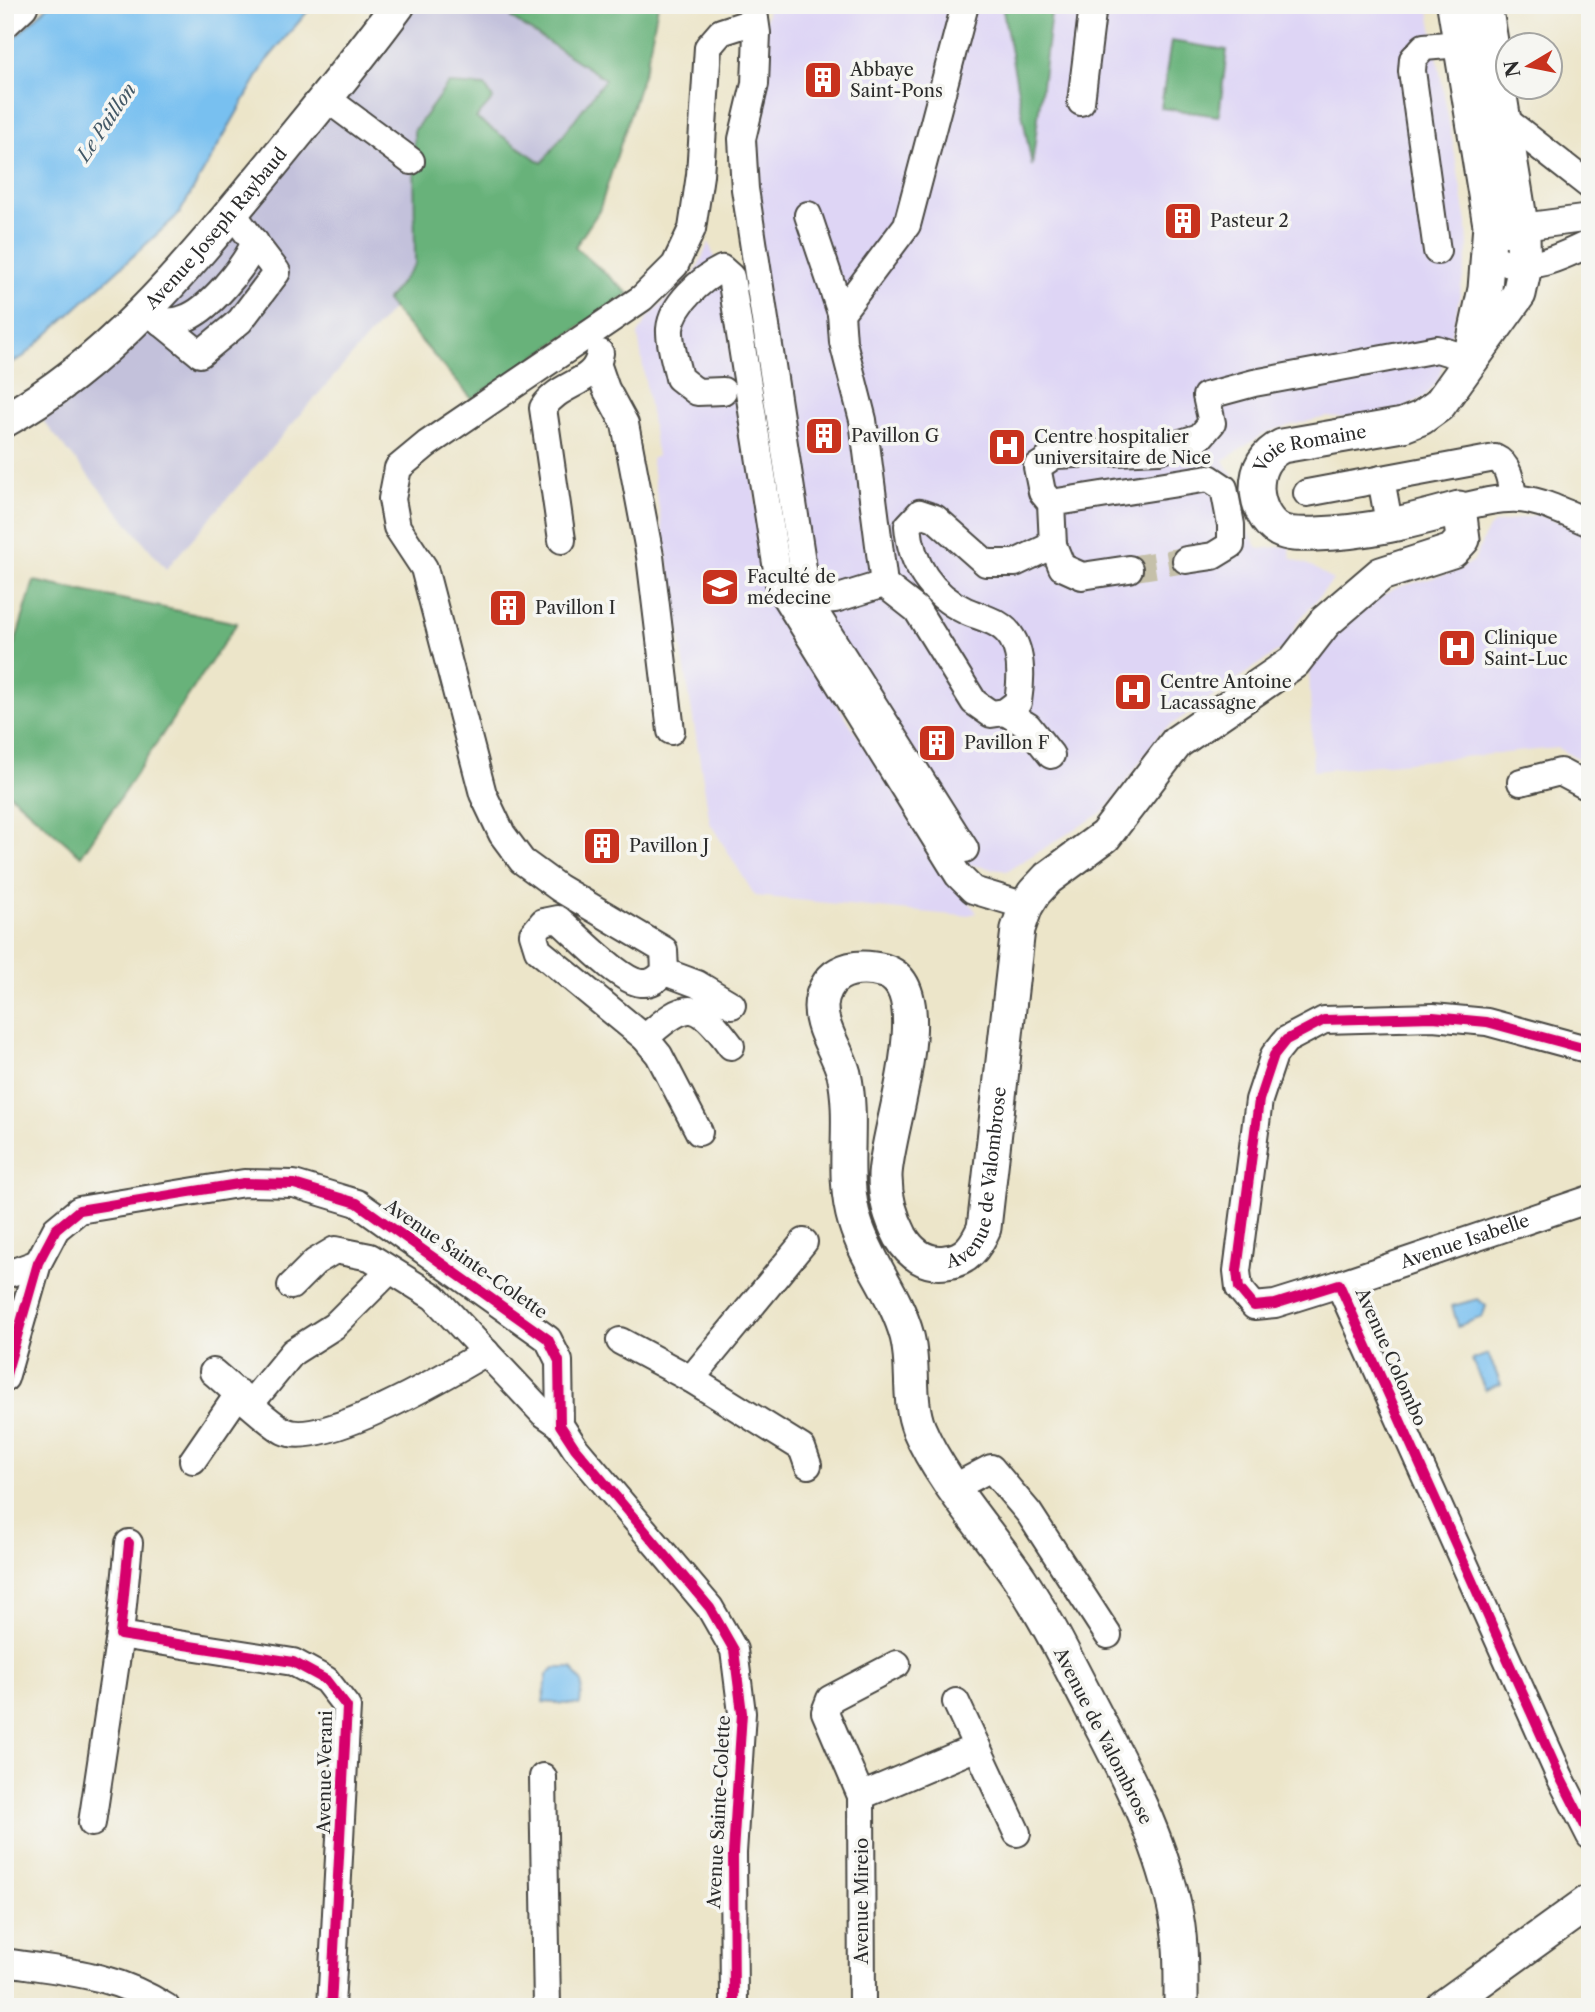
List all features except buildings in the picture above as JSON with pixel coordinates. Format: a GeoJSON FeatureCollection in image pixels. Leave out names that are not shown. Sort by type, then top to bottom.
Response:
{"type":"FeatureCollection","features":[{"type":"Feature","properties":{"kind":"main road"},"geometry":{"type":"LineString","coordinates":[[5,20],[21,5]]}},
{"type":"Feature","properties":{"kind":"main road","name":"Avenue Joseph Raybaud"},"geometry":{"type":"LineString","coordinates":[[5,420],[153,316],[398,5]]}},
{"type":"Feature","properties":{"kind":"main road","name":"Voie Romaine"},"geometry":{"type":"LineString","coordinates":[[1454,5],[1487,198],[1490,249],[1470,359]]}},
{"type":"Feature","properties":{"kind":"main road","name":"Voie Romaine"},"geometry":{"type":"LineString","coordinates":[[1459,508],[1390,528],[1301,534],[1280,530],[1270,523],[1260,505],[1257,478],[1262,463],[1276,449],[1289,444],[1382,429],[1421,418],[1450,391],[1470,359],[1519,294],[1524,266],[1522,227],[1485,5]]}},
{"type":"Feature","properties":{"kind":"main road","name":"Avenue de Valombrose"},"geometry":{"type":"LineString","coordinates":[[1181,2007],[1180,1943],[1174,1903],[1136,1793],[1023,1584],[955,1487],[918,1426],[912,1399],[912,1360],[901,1317],[864,1248],[854,1220],[846,1179],[847,1091],[843,1070],[823,1024],[821,1005],[826,987],[837,974],[859,967],[893,974],[905,989],[912,1021],[890,1135],[885,1175],[887,1200],[905,1244],[917,1256],[933,1263],[950,1262],[967,1256],[984,1228],[1018,929],[1026,906],[1048,878],[1105,836],[1177,742],[1294,662],[1325,622],[1381,574],[1459,546],[1464,535],[1459,508]]}},
{"type":"Feature","properties":{"kind":"main road"},"geometry":{"type":"LineString","coordinates":[[1443,2007],[1590,1901]]}},
{"type":"Feature","properties":{"kind":"street"},"geometry":{"type":"LineString","coordinates":[[841,313],[907,225],[965,5]]}},
{"type":"Feature","properties":{"kind":"street"},"geometry":{"type":"LineString","coordinates":[[1081,102],[1093,5]]}},
{"type":"Feature","properties":{"kind":"street"},"geometry":{"type":"LineString","coordinates":[[665,972],[664,950],[559,888],[522,861],[502,834],[483,794],[424,568],[397,527],[392,499],[398,468],[417,452],[642,298],[675,265],[692,229],[700,175],[708,47],[721,32],[754,13],[755,84],[742,139],[745,189],[808,601],[965,849]]}},
{"type":"Feature","properties":{"kind":"street"},"geometry":{"type":"LineString","coordinates":[[1437,251],[1412,71],[1413,59],[1424,47],[1471,43],[1477,48],[1489,105],[1505,122],[1590,186]]}},
{"type":"Feature","properties":{"kind":"street"},"geometry":{"type":"LineString","coordinates":[[326,98],[411,161]]}},
{"type":"Feature","properties":{"kind":"street"},"geometry":{"type":"LineString","coordinates":[[153,316],[200,354],[240,321],[277,272],[232,213]]}},
{"type":"Feature","properties":{"kind":"street"},"geometry":{"type":"LineString","coordinates":[[808,215],[841,313],[843,342],[863,420],[884,584],[917,610],[974,702],[991,714],[1005,712],[1018,702],[1019,660],[1012,638],[998,623],[963,609],[933,589],[915,564],[908,526],[920,513],[936,518],[986,563],[1016,563],[1053,545]]}},
{"type":"Feature","properties":{"kind":"street"},"geometry":{"type":"LineString","coordinates":[[1590,218],[1522,227],[1490,249],[1503,264],[1524,266],[1590,243]]}},
{"type":"Feature","properties":{"kind":"street"},"geometry":{"type":"LineString","coordinates":[[153,316],[183,320],[203,308],[248,258],[255,242]]}},
{"type":"Feature","properties":{"kind":"street"},"geometry":{"type":"LineString","coordinates":[[723,391],[697,392],[679,378],[670,329],[677,308],[711,274],[722,269],[731,277],[780,589],[958,875],[973,890],[1026,906]]}},
{"type":"Feature","properties":{"kind":"street"},"geometry":{"type":"LineString","coordinates":[[602,326],[598,366],[606,390],[625,424],[650,556],[671,731]]}},
{"type":"Feature","properties":{"kind":"street"},"geometry":{"type":"LineString","coordinates":[[1129,569],[1082,576],[1062,567],[1053,545],[1051,503],[1042,492],[1037,467],[1055,455],[1159,450],[1200,437],[1212,423],[1206,396],[1254,383],[1437,349],[1470,359]]}},
{"type":"Feature","properties":{"kind":"street"},"geometry":{"type":"LineString","coordinates":[[562,540],[543,408],[551,395],[588,377],[598,366]]}},
{"type":"Feature","properties":{"kind":"street"},"geometry":{"type":"LineString","coordinates":[[1307,493],[1495,458],[1502,461],[1507,470],[1513,496]]}},
{"type":"Feature","properties":{"kind":"street"},"geometry":{"type":"LineString","coordinates":[[1051,503],[1209,478],[1224,488],[1231,525],[1231,545],[1213,556],[1186,561]]}},
{"type":"Feature","properties":{"kind":"street"},"geometry":{"type":"LineString","coordinates":[[1381,479],[1390,528]]}},
{"type":"Feature","properties":{"kind":"street","name":"Voie Romaine"},"geometry":{"type":"LineString","coordinates":[[1459,508],[1513,496],[1527,498],[1590,523]]}},
{"type":"Feature","properties":{"kind":"street"},"geometry":{"type":"LineString","coordinates":[[808,601],[835,599],[884,584]]}},
{"type":"Feature","properties":{"kind":"street"},"geometry":{"type":"LineString","coordinates":[[1005,712],[1028,726],[1051,755]]}},
{"type":"Feature","properties":{"kind":"street"},"geometry":{"type":"LineString","coordinates":[[1521,782],[1560,772],[1590,788]]}},
{"type":"Feature","properties":{"kind":"street"},"geometry":{"type":"LineString","coordinates":[[665,972],[654,982],[639,984],[620,975],[558,919],[543,922],[533,934],[538,950],[559,971],[645,1038],[659,1055],[699,1132]]}},
{"type":"Feature","properties":{"kind":"street"},"geometry":{"type":"LineString","coordinates":[[665,972],[697,984],[732,1005]]}},
{"type":"Feature","properties":{"kind":"street"},"geometry":{"type":"LineString","coordinates":[[645,1038],[677,1011],[694,1009],[710,1018],[731,1046]]}},
{"type":"Feature","properties":{"kind":"street","name":"Avenue Colombo"},"geometry":{"type":"LineString","coordinates":[[1590,1050],[1487,1022],[1433,1017],[1345,1017],[1324,1020],[1286,1040],[1274,1055],[1259,1100],[1237,1271],[1239,1288],[1254,1306],[1264,1307],[1339,1284],[1555,1765],[1590,1836]]}},
{"type":"Feature","properties":{"kind":"street","name":"Avenue Sainte-Colette"},"geometry":{"type":"LineString","coordinates":[[5,1378],[37,1263],[56,1228],[79,1210],[244,1183],[293,1184],[357,1203],[548,1339],[559,1361],[560,1426],[575,1448],[710,1608],[734,1650],[742,1713],[733,1853],[734,2007]]}},
{"type":"Feature","properties":{"kind":"street","name":"Avenue Isabelle"},"geometry":{"type":"LineString","coordinates":[[1339,1284],[1590,1199]]}},
{"type":"Feature","properties":{"kind":"street"},"geometry":{"type":"LineString","coordinates":[[691,1379],[804,1242]]}},
{"type":"Feature","properties":{"kind":"street"},"geometry":{"type":"LineString","coordinates":[[291,1286],[315,1262],[335,1250],[370,1257],[434,1297],[543,1413],[560,1426]]}},
{"type":"Feature","properties":{"kind":"street"},"geometry":{"type":"LineString","coordinates":[[5,1275],[37,1263]]}},
{"type":"Feature","properties":{"kind":"street"},"geometry":{"type":"LineString","coordinates":[[193,1460],[245,1398],[293,1352],[334,1326],[390,1270]]}},
{"type":"Feature","properties":{"kind":"street"},"geometry":{"type":"LineString","coordinates":[[620,1341],[691,1379],[802,1448],[808,1465]]}},
{"type":"Feature","properties":{"kind":"street"},"geometry":{"type":"LineString","coordinates":[[214,1373],[285,1432],[308,1433],[346,1423],[427,1388],[486,1352]]}},
{"type":"Feature","properties":{"kind":"street"},"geometry":{"type":"LineString","coordinates":[[955,1487],[991,1468],[1029,1513],[1108,1635]]}},
{"type":"Feature","properties":{"kind":"street"},"geometry":{"type":"LineString","coordinates":[[92,1823],[120,1635],[129,1543]]}},
{"type":"Feature","properties":{"kind":"street","name":"Avenue Verani"},"geometry":{"type":"LineString","coordinates":[[120,1635],[293,1662],[326,1679],[347,1707],[331,2007]]}},
{"type":"Feature","properties":{"kind":"street","name":"Avenue Mireio"},"geometry":{"type":"LineString","coordinates":[[862,2007],[861,1796],[825,1712],[830,1699],[897,1664]]}},
{"type":"Feature","properties":{"kind":"street"},"geometry":{"type":"LineString","coordinates":[[956,1702],[1017,1833]]}},
{"type":"Feature","properties":{"kind":"street"},"geometry":{"type":"LineString","coordinates":[[861,1796],[977,1747]]}},
{"type":"Feature","properties":{"kind":"street"},"geometry":{"type":"LineString","coordinates":[[543,1777],[547,2007]]}},
{"type":"Feature","properties":{"kind":"street"},"geometry":{"type":"LineString","coordinates":[[5,1962],[102,1977],[139,1990],[166,2007]]}},
{"type":"Feature","properties":{"kind":"shaded area"},"geometry":{"type":"Polygon","coordinates":[[[407,5],[632,5],[611,71],[531,186],[429,267],[166,569],[43,421],[145,332],[407,5]]]}},
{"type":"Feature","properties":{"kind":"shaded area","name":"Centre hospitalier universitaire de Nice"},"geometry":{"type":"Polygon","coordinates":[[[769,5],[1428,5],[1467,223],[1468,251],[1456,315],[1438,381],[1424,397],[1403,409],[1349,418],[1327,417],[1287,426],[1265,433],[1224,460],[1236,482],[1244,525],[1259,549],[1289,546],[1291,558],[1313,567],[1333,580],[1297,623],[1287,645],[1161,732],[1106,810],[1007,871],[965,864],[790,592],[732,156],[769,5]]]}},
{"type":"Feature","properties":{"kind":"shaded area","name":"Faculté de médecine"},"geometry":{"type":"Polygon","coordinates":[[[709,242],[724,289],[771,602],[906,810],[977,913],[963,916],[755,896],[710,823],[651,459],[657,456],[638,335],[648,317],[695,273],[709,242]]]}},
{"type":"Feature","properties":{"kind":"shaded area","name":"Clinique Saint-Luc"},"geometry":{"type":"Polygon","coordinates":[[[1539,514],[1590,534],[1590,764],[1557,748],[1313,771],[1309,668],[1333,636],[1372,601],[1398,587],[1451,573],[1474,561],[1487,530],[1494,524],[1539,514]]]}},
{"type":"Feature","properties":{"kind":"green space"},"geometry":{"type":"Polygon","coordinates":[[[519,5],[658,5],[647,62],[599,211],[575,247],[629,294],[472,399],[386,301],[415,264],[414,131],[448,84],[485,86],[493,99],[476,118],[542,163],[605,79],[511,18],[519,5]]]}},
{"type":"Feature","properties":{"kind":"green space"},"geometry":{"type":"Polygon","coordinates":[[[1002,5],[1052,5],[1032,166],[1002,5]]]}},
{"type":"Feature","properties":{"kind":"green space"},"geometry":{"type":"Polygon","coordinates":[[[1171,41],[1227,50],[1219,116],[1161,108],[1171,41]]]}},
{"type":"Feature","properties":{"kind":"green space"},"geometry":{"type":"Polygon","coordinates":[[[34,581],[237,623],[81,856],[5,790],[5,676],[34,581]]]}},
{"type":"Feature","properties":{"kind":"water","name":"Le Paillon"},"geometry":{"type":"Polygon","coordinates":[[[49,5],[313,5],[267,60],[179,214],[23,357],[5,366],[5,47],[49,5]]]}},
{"type":"Feature","properties":{"kind":"water"},"geometry":{"type":"Polygon","coordinates":[[[1478,1299],[1486,1306],[1482,1317],[1458,1326],[1452,1306],[1478,1299]]]}},
{"type":"Feature","properties":{"kind":"water"},"geometry":{"type":"Polygon","coordinates":[[[1488,1354],[1501,1384],[1485,1390],[1472,1360],[1488,1354]]]}},
{"type":"Feature","properties":{"kind":"water"},"geometry":{"type":"Polygon","coordinates":[[[554,1668],[572,1668],[582,1683],[580,1705],[543,1702],[547,1675],[554,1668]]]}},
{"type":"Feature","properties":{"kind":"tunnel"},"geometry":{"type":"LineString","coordinates":[[1129,569],[1186,560]]}},
{"type":"Feature","properties":{"kind":"cycle path"},"geometry":{"type":"LineString","coordinates":[[1590,1050],[1487,1022],[1433,1017],[1324,1020],[1286,1040],[1274,1055],[1259,1100],[1237,1271],[1239,1288],[1254,1306],[1275,1304],[1339,1284],[1560,1777],[1590,1836]]}},
{"type":"Feature","properties":{"kind":"cycle path"},"geometry":{"type":"LineString","coordinates":[[5,1378],[38,1263],[56,1229],[79,1210],[244,1183],[294,1184],[357,1203],[548,1339],[559,1361],[560,1425],[575,1448],[710,1608],[734,1650],[742,1713],[733,1853],[734,2007]]}},
{"type":"Feature","properties":{"kind":"cycle path"},"geometry":{"type":"LineString","coordinates":[[129,1543],[120,1635],[293,1662],[326,1680],[347,1707],[331,2007]]}},
{"type":"Feature","properties":{"kind":"place","name":"Abbaye Saint-Pons"},"geometry":{"type":"Point","coordinates":[823,80]}},
{"type":"Feature","properties":{"kind":"place","name":"Pasteur 2"},"geometry":{"type":"Point","coordinates":[1183,221]}},
{"type":"Feature","properties":{"kind":"place","name":"Pavillon G"},"geometry":{"type":"Point","coordinates":[824,436]}},
{"type":"Feature","properties":{"kind":"place","name":"Centre hospitalier universitaire de Nice"},"geometry":{"type":"Point","coordinates":[1007,447]}},
{"type":"Feature","properties":{"kind":"place","name":"Faculté de médecine"},"geometry":{"type":"Point","coordinates":[720,587]}},
{"type":"Feature","properties":{"kind":"place","name":"Pavillon I"},"geometry":{"type":"Point","coordinates":[508,608]}},
{"type":"Feature","properties":{"kind":"place","name":"Clinique Saint-Luc"},"geometry":{"type":"Point","coordinates":[1457,648]}},
{"type":"Feature","properties":{"kind":"place","name":"Centre Antoine Lacassagne"},"geometry":{"type":"Point","coordinates":[1133,692]}},
{"type":"Feature","properties":{"kind":"place","name":"Pavillon F"},"geometry":{"type":"Point","coordinates":[937,743]}},
{"type":"Feature","properties":{"kind":"place","name":"Pavillon J"},"geometry":{"type":"Point","coordinates":[602,846]}}]}
